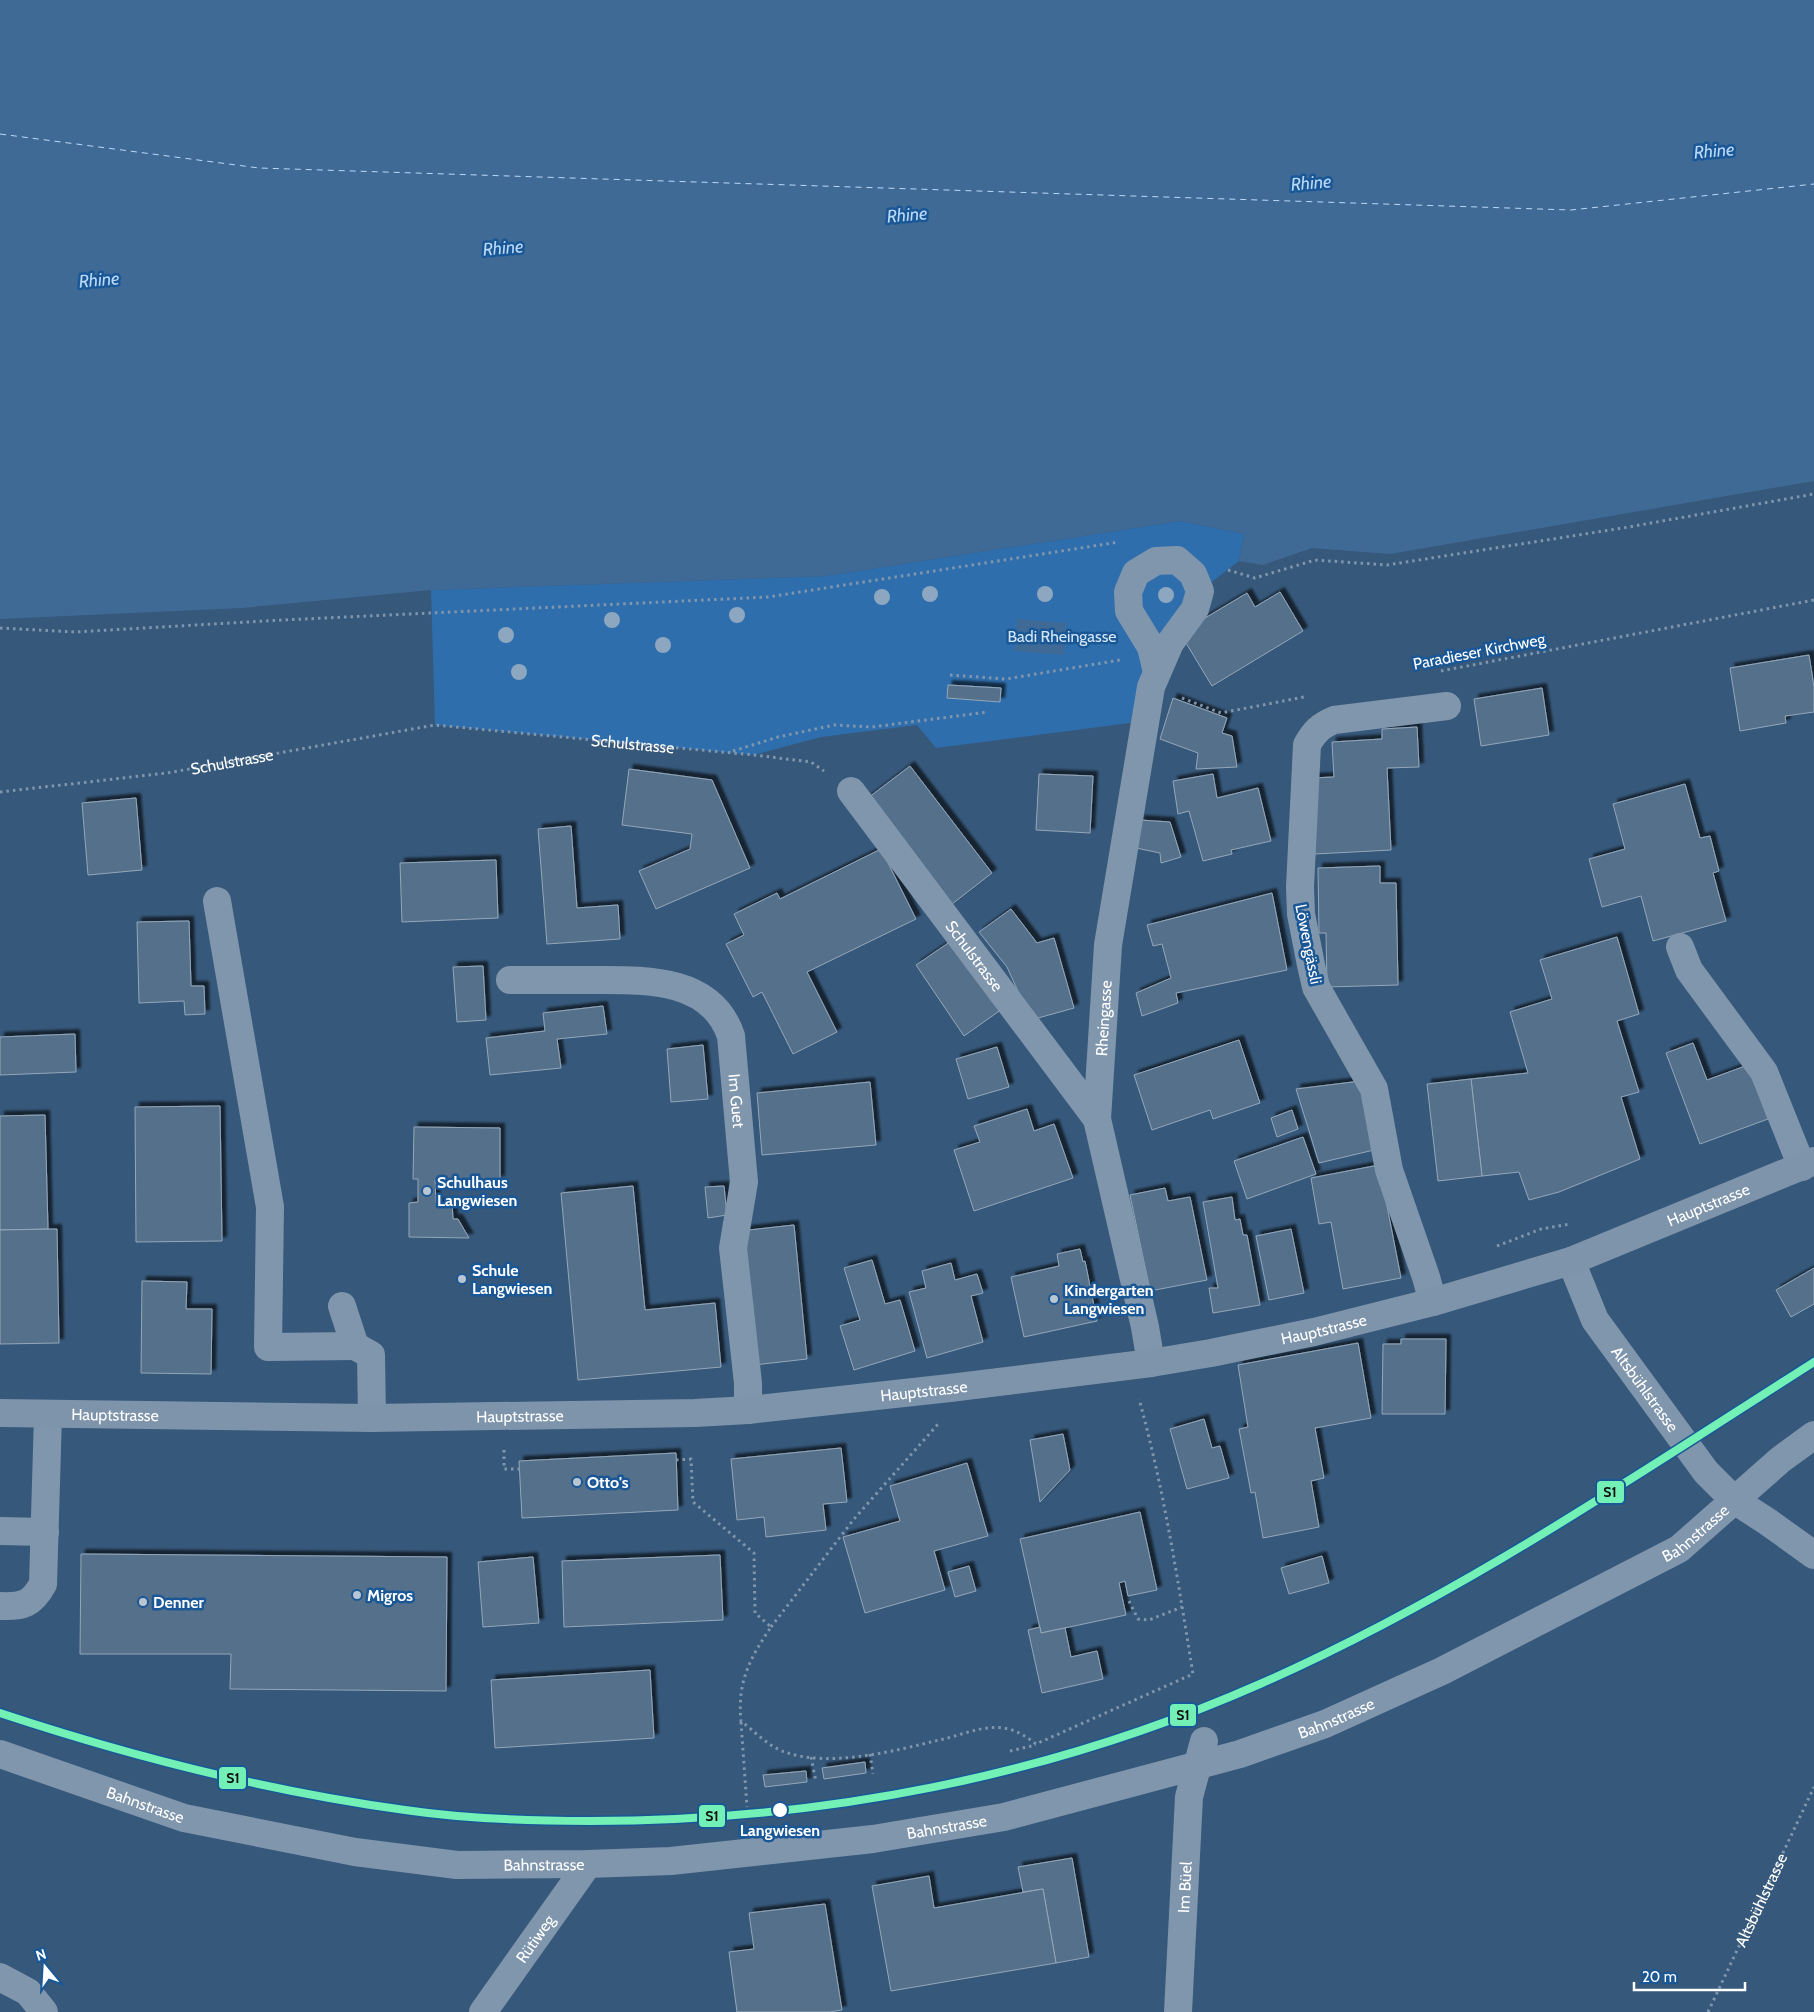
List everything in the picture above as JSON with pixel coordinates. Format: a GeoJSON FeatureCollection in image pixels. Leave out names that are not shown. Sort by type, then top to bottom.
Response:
{"type":"FeatureCollection","features":[{"type":"Feature","properties":{"kind":"main road","name":"Hauptstrasse"},"geometry":{"type":"LineString","coordinates":[[0,1413],[372,1418],[695,1413],[748,1410],[950,1388],[1151,1363],[1314,1332],[1433,1302],[1571,1260],[1808,1164]]}},
{"type":"Feature","properties":{"kind":"street","name":"Rheingasse"},"geometry":{"type":"LineString","coordinates":[[1151,1363],[1145,1327],[1097,1119],[1108,945],[1154,671]]}},
{"type":"Feature","properties":{"kind":"street","name":"Löwengässli"},"geometry":{"type":"LineString","coordinates":[[1433,1302],[1389,1170],[1374,1089],[1316,987],[1301,914],[1300,886],[1307,745],[1313,733],[1322,725],[1334,720],[1447,706]]}},
{"type":"Feature","properties":{"kind":"street","name":"Schulstrasse"},"geometry":{"type":"LineString","coordinates":[[852,791],[1097,1119]]}},
{"type":"Feature","properties":{"kind":"street"},"geometry":{"type":"LineString","coordinates":[[217,901],[270,1207],[268,1347],[356,1346],[371,1355],[372,1418]]}},
{"type":"Feature","properties":{"kind":"street"},"geometry":{"type":"LineString","coordinates":[[1680,946],[1689,970],[1764,1072],[1808,1164]]}},
{"type":"Feature","properties":{"kind":"street","name":"Im Guet"},"geometry":{"type":"LineString","coordinates":[[510,980],[619,980],[665,983],[686,989],[703,998],[716,1009],[726,1023],[731,1036],[744,1182],[733,1248],[748,1383],[748,1410]]}},
{"type":"Feature","properties":{"kind":"street","name":"Altsbühlstrasse"},"geometry":{"type":"LineString","coordinates":[[1571,1260],[1595,1320],[1706,1472],[1734,1500],[1814,1555]]}},
{"type":"Feature","properties":{"kind":"street"},"geometry":{"type":"LineString","coordinates":[[342,1306],[356,1346]]}},
{"type":"Feature","properties":{"kind":"street"},"geometry":{"type":"LineString","coordinates":[[0,1606],[23,1605],[36,1596],[43,1584],[48,1415]]}},
{"type":"Feature","properties":{"kind":"street","name":"Bahnstrasse"},"geometry":{"type":"LineString","coordinates":[[0,1754],[184,1818],[355,1852],[457,1865],[588,1864],[671,1860],[863,1840],[1004,1818],[1202,1753],[1240,1754],[1325,1724],[1442,1671],[1679,1549],[1780,1460],[1814,1435]]}},
{"type":"Feature","properties":{"kind":"street"},"geometry":{"type":"LineString","coordinates":[[0,1530],[45,1532]]}},
{"type":"Feature","properties":{"kind":"street","name":"Im Büel"},"geometry":{"type":"LineString","coordinates":[[1178,2012],[1189,1797],[1202,1753]]}},
{"type":"Feature","properties":{"kind":"street","name":"Rütiweg"},"geometry":{"type":"LineString","coordinates":[[483,2012],[588,1864]]}},
{"type":"Feature","properties":{"kind":"street"},"geometry":{"type":"LineString","coordinates":[[0,1978],[28,1992],[44,2012]]}},
{"type":"Feature","properties":{"kind":"path"},"geometry":{"type":"LineString","coordinates":[[1220,567],[1256,578],[1315,560],[1386,565],[1623,528],[1814,494]]}},
{"type":"Feature","properties":{"kind":"path"},"geometry":{"type":"LineString","coordinates":[[0,628],[76,632],[283,620],[768,597],[1120,542]]}},
{"type":"Feature","properties":{"kind":"path","name":"Paradieser Kirchweg"},"geometry":{"type":"LineString","coordinates":[[1435,672],[1814,600]]}},
{"type":"Feature","properties":{"kind":"path"},"geometry":{"type":"LineString","coordinates":[[950,675],[1006,679],[1154,671],[1221,713],[1308,696]]}},
{"type":"Feature","properties":{"kind":"path"},"geometry":{"type":"LineString","coordinates":[[730,752],[778,737],[834,725],[872,727],[988,712]]}},
{"type":"Feature","properties":{"kind":"path","name":"Schulstrasse"},"geometry":{"type":"LineString","coordinates":[[0,792],[168,773],[436,724],[730,752],[812,762],[852,791]]}},
{"type":"Feature","properties":{"kind":"path"},"geometry":{"type":"LineString","coordinates":[[1496,1246],[1541,1229],[1577,1224]]}},
{"type":"Feature","properties":{"kind":"path"},"geometry":{"type":"LineString","coordinates":[[1010,1751],[1036,1744],[1193,1674],[1172,1545],[1153,1449],[1136,1391]]}},
{"type":"Feature","properties":{"kind":"path"},"geometry":{"type":"LineString","coordinates":[[747,1807],[740,1706],[742,1682],[754,1652],[854,1519],[942,1418]]}},
{"type":"Feature","properties":{"kind":"path"},"geometry":{"type":"LineString","coordinates":[[504,1450],[504,1469],[520,1469]]}},
{"type":"Feature","properties":{"kind":"path"},"geometry":{"type":"LineString","coordinates":[[676,1460],[691,1459],[693,1502],[754,1553],[754,1613],[771,1627]]}},
{"type":"Feature","properties":{"kind":"path"},"geometry":{"type":"LineString","coordinates":[[1129,1601],[1138,1619],[1149,1620],[1182,1607]]}},
{"type":"Feature","properties":{"kind":"path"},"geometry":{"type":"LineString","coordinates":[[741,1721],[784,1752],[811,1757],[835,1758],[870,1754],[938,1741],[984,1728],[1004,1728],[1024,1736],[1036,1744]]}},
{"type":"Feature","properties":{"kind":"path"},"geometry":{"type":"LineString","coordinates":[[870,1754],[873,1774]]}},
{"type":"Feature","properties":{"kind":"path"},"geometry":{"type":"LineString","coordinates":[[811,1757],[816,1782]]}},
{"type":"Feature","properties":{"kind":"path","name":"Altsbühlstrasse"},"geometry":{"type":"LineString","coordinates":[[1708,2012],[1814,1788]]}},
{"type":"Feature","properties":{"kind":"green space","name":"Badi Rheingasse"},"geometry":{"type":"Polygon","coordinates":[[[1180,521],[1244,534],[1239,561],[1200,591],[1145,721],[936,748],[917,725],[821,737],[754,755],[435,725],[431,590],[825,576],[1180,521]]]}},
{"type":"Feature","properties":{"kind":"water","name":"Rhine"},"geometry":{"type":"Polygon","coordinates":[[[0,0],[1814,0],[1814,481],[1390,554],[1312,548],[1263,565],[1239,561],[1244,534],[1180,521],[825,576],[431,590],[242,608],[0,619],[0,0]]]}},
{"type":"Feature","properties":{"kind":"water"},"geometry":{"type":"Polygon","coordinates":[[[1017,619],[1066,623],[1064,655],[1015,651],[1017,619]]]}},
{"type":"Feature","properties":{"kind":"building"},"geometry":{"type":"Polygon","coordinates":[[[1280,592],[1303,631],[1212,686],[1180,633],[1247,593],[1255,607],[1280,592]]]}},
{"type":"Feature","properties":{"kind":"building"},"geometry":{"type":"Polygon","coordinates":[[[1809,655],[1814,687],[1814,712],[1785,716],[1786,723],[1740,731],[1730,668],[1809,655]]]}},
{"type":"Feature","properties":{"kind":"building"},"geometry":{"type":"Polygon","coordinates":[[[948,685],[1001,688],[1000,702],[947,698],[948,685]]]}},
{"type":"Feature","properties":{"kind":"building"},"geometry":{"type":"Polygon","coordinates":[[[1542,688],[1549,735],[1481,746],[1474,699],[1542,688]]]}},
{"type":"Feature","properties":{"kind":"building"},"geometry":{"type":"Polygon","coordinates":[[[1173,698],[1227,718],[1222,733],[1232,736],[1237,767],[1196,769],[1198,753],[1160,739],[1173,698]]]}},
{"type":"Feature","properties":{"kind":"building"},"geometry":{"type":"Polygon","coordinates":[[[1417,727],[1419,767],[1387,768],[1391,850],[1315,854],[1311,778],[1334,777],[1332,742],[1382,739],[1382,729],[1417,727]]]}},
{"type":"Feature","properties":{"kind":"building"},"geometry":{"type":"Polygon","coordinates":[[[910,766],[992,873],[947,908],[864,801],[910,766]]]}},
{"type":"Feature","properties":{"kind":"building"},"geometry":{"type":"Polygon","coordinates":[[[629,769],[712,780],[750,868],[656,909],[639,871],[690,849],[692,834],[622,825],[629,769]]]}},
{"type":"Feature","properties":{"kind":"building"},"geometry":{"type":"Polygon","coordinates":[[[1039,774],[1093,776],[1090,833],[1036,830],[1039,774]]]}},
{"type":"Feature","properties":{"kind":"building"},"geometry":{"type":"Polygon","coordinates":[[[1213,774],[1217,798],[1258,788],[1271,841],[1231,850],[1232,854],[1203,861],[1189,811],[1178,814],[1173,781],[1213,774]]]}},
{"type":"Feature","properties":{"kind":"building"},"geometry":{"type":"Polygon","coordinates":[[[1685,784],[1700,838],[1710,836],[1719,871],[1713,873],[1726,921],[1653,941],[1641,896],[1602,907],[1589,859],[1625,849],[1613,804],[1685,784]]]}},
{"type":"Feature","properties":{"kind":"building"},"geometry":{"type":"Polygon","coordinates":[[[136,798],[142,870],[88,875],[82,803],[136,798]]]}},
{"type":"Feature","properties":{"kind":"building"},"geometry":{"type":"Polygon","coordinates":[[[1140,820],[1170,822],[1181,857],[1161,863],[1160,853],[1136,848],[1140,820]]]}},
{"type":"Feature","properties":{"kind":"building"},"geometry":{"type":"Polygon","coordinates":[[[571,826],[577,908],[618,905],[620,939],[547,944],[538,829],[571,826]]]}},
{"type":"Feature","properties":{"kind":"building"},"geometry":{"type":"Polygon","coordinates":[[[881,849],[916,919],[807,972],[837,1032],[793,1054],[762,992],[753,997],[726,944],[744,935],[734,914],[777,893],[780,899],[881,849]]]}},
{"type":"Feature","properties":{"kind":"building"},"geometry":{"type":"Polygon","coordinates":[[[496,860],[498,918],[402,922],[400,863],[496,860]]]}},
{"type":"Feature","properties":{"kind":"building"},"geometry":{"type":"Polygon","coordinates":[[[1380,866],[1380,883],[1396,883],[1398,985],[1327,987],[1326,933],[1319,933],[1318,868],[1380,866]]]}},
{"type":"Feature","properties":{"kind":"building"},"geometry":{"type":"Polygon","coordinates":[[[1272,893],[1287,970],[1176,993],[1178,1003],[1142,1016],[1136,993],[1171,978],[1162,944],[1153,946],[1147,925],[1272,893]]]}},
{"type":"Feature","properties":{"kind":"building"},"geometry":{"type":"Polygon","coordinates":[[[1011,909],[1037,943],[1054,938],[1074,1008],[1031,1020],[1007,967],[979,932],[1011,909]]]}},
{"type":"Feature","properties":{"kind":"building"},"geometry":{"type":"Polygon","coordinates":[[[189,921],[191,986],[204,986],[205,1014],[185,1015],[184,1001],[139,1003],[137,922],[189,921]]]}},
{"type":"Feature","properties":{"kind":"building"},"geometry":{"type":"Polygon","coordinates":[[[957,937],[1005,1007],[964,1036],[916,965],[957,937]]]}},
{"type":"Feature","properties":{"kind":"building"},"geometry":{"type":"Polygon","coordinates":[[[1617,937],[1639,1014],[1617,1021],[1639,1092],[1621,1097],[1640,1159],[1559,1192],[1529,1200],[1519,1172],[1482,1176],[1471,1079],[1528,1073],[1510,1012],[1552,999],[1540,960],[1617,937]]]}},
{"type":"Feature","properties":{"kind":"building"},"geometry":{"type":"Polygon","coordinates":[[[483,966],[486,1020],[457,1022],[453,967],[483,966]]]}},
{"type":"Feature","properties":{"kind":"building"},"geometry":{"type":"Polygon","coordinates":[[[603,1006],[607,1034],[557,1039],[561,1068],[490,1075],[486,1038],[545,1031],[543,1013],[603,1006]]]}},
{"type":"Feature","properties":{"kind":"building"},"geometry":{"type":"Polygon","coordinates":[[[75,1034],[76,1072],[0,1075],[0,1037],[75,1034]]]}},
{"type":"Feature","properties":{"kind":"building"},"geometry":{"type":"Polygon","coordinates":[[[1239,1040],[1260,1103],[1213,1119],[1210,1110],[1152,1130],[1134,1075],[1239,1040]]]}},
{"type":"Feature","properties":{"kind":"building"},"geometry":{"type":"Polygon","coordinates":[[[1693,1043],[1707,1080],[1748,1065],[1768,1119],[1700,1144],[1666,1053],[1693,1043]]]}},
{"type":"Feature","properties":{"kind":"building"},"geometry":{"type":"Polygon","coordinates":[[[703,1045],[708,1099],[671,1102],[667,1049],[703,1045]]]}},
{"type":"Feature","properties":{"kind":"building"},"geometry":{"type":"Polygon","coordinates":[[[997,1047],[1009,1087],[968,1099],[956,1059],[997,1047]]]}},
{"type":"Feature","properties":{"kind":"building"},"geometry":{"type":"Polygon","coordinates":[[[1471,1079],[1482,1176],[1438,1181],[1427,1084],[1471,1079]]]}},
{"type":"Feature","properties":{"kind":"building"},"geometry":{"type":"Polygon","coordinates":[[[1361,1081],[1374,1150],[1319,1163],[1296,1089],[1361,1081]]]}},
{"type":"Feature","properties":{"kind":"building"},"geometry":{"type":"Polygon","coordinates":[[[870,1082],[876,1145],[762,1155],[757,1093],[870,1082]]]}},
{"type":"Feature","properties":{"kind":"building"},"geometry":{"type":"Polygon","coordinates":[[[220,1106],[222,1241],[136,1242],[135,1107],[220,1106]]]}},
{"type":"Feature","properties":{"kind":"building"},"geometry":{"type":"Polygon","coordinates":[[[1027,1109],[1034,1131],[1054,1124],[1073,1178],[974,1211],[954,1150],[980,1142],[974,1126],[1027,1109]]]}},
{"type":"Feature","properties":{"kind":"building"},"geometry":{"type":"Polygon","coordinates":[[[1292,1110],[1298,1129],[1277,1137],[1271,1118],[1292,1110]]]}},
{"type":"Feature","properties":{"kind":"building"},"geometry":{"type":"Polygon","coordinates":[[[45,1115],[48,1229],[0,1230],[0,1116],[45,1115]]]}},
{"type":"Feature","properties":{"kind":"building","name":"Schulhaus Langwiesen"},"geometry":{"type":"Polygon","coordinates":[[[414,1127],[500,1128],[500,1180],[435,1180],[436,1203],[452,1203],[453,1219],[458,1219],[469,1238],[409,1237],[409,1203],[418,1202],[418,1179],[413,1179],[414,1127]]]}},
{"type":"Feature","properties":{"kind":"building"},"geometry":{"type":"Polygon","coordinates":[[[1303,1137],[1316,1174],[1247,1199],[1234,1161],[1303,1137]]]}},
{"type":"Feature","properties":{"kind":"building"},"geometry":{"type":"Polygon","coordinates":[[[1379,1165],[1401,1278],[1343,1289],[1331,1222],[1319,1224],[1311,1178],[1379,1165]]]}},
{"type":"Feature","properties":{"kind":"building"},"geometry":{"type":"Polygon","coordinates":[[[633,1186],[645,1310],[715,1303],[721,1367],[578,1380],[561,1193],[633,1186]]]}},
{"type":"Feature","properties":{"kind":"building"},"geometry":{"type":"Polygon","coordinates":[[[724,1186],[727,1215],[708,1218],[705,1187],[724,1186]]]}},
{"type":"Feature","properties":{"kind":"building"},"geometry":{"type":"Polygon","coordinates":[[[1165,1188],[1168,1201],[1190,1197],[1207,1280],[1150,1291],[1130,1195],[1165,1188]]]}},
{"type":"Feature","properties":{"kind":"building"},"geometry":{"type":"Polygon","coordinates":[[[1232,1197],[1235,1220],[1240,1219],[1243,1235],[1247,1235],[1260,1305],[1213,1313],[1209,1288],[1218,1288],[1203,1202],[1232,1197]]]}},
{"type":"Feature","properties":{"kind":"building"},"geometry":{"type":"Polygon","coordinates":[[[794,1225],[807,1359],[754,1365],[740,1231],[794,1225]]]}},
{"type":"Feature","properties":{"kind":"building"},"geometry":{"type":"Polygon","coordinates":[[[57,1229],[59,1343],[0,1344],[0,1230],[57,1229]]]}},
{"type":"Feature","properties":{"kind":"building"},"geometry":{"type":"Polygon","coordinates":[[[1291,1229],[1304,1293],[1269,1300],[1256,1236],[1291,1229]]]}},
{"type":"Feature","properties":{"kind":"building","name":"Kindergarten Langwiesen"},"geometry":{"type":"Polygon","coordinates":[[[1080,1249],[1083,1262],[1085,1261],[1097,1321],[1024,1337],[1011,1277],[1059,1266],[1057,1254],[1080,1249]]]}},
{"type":"Feature","properties":{"kind":"building"},"geometry":{"type":"Polygon","coordinates":[[[872,1260],[885,1304],[900,1300],[915,1351],[854,1370],[840,1326],[860,1320],[844,1268],[872,1260]]]}},
{"type":"Feature","properties":{"kind":"building"},"geometry":{"type":"Polygon","coordinates":[[[951,1263],[955,1280],[977,1274],[983,1293],[971,1296],[983,1342],[927,1358],[909,1292],[926,1288],[922,1271],[951,1263]]]}},
{"type":"Feature","properties":{"kind":"building"},"geometry":{"type":"Polygon","coordinates":[[[1814,1268],[1814,1304],[1791,1317],[1776,1290],[1814,1268]]]}},
{"type":"Feature","properties":{"kind":"building"},"geometry":{"type":"Polygon","coordinates":[[[142,1281],[187,1282],[186,1309],[212,1309],[211,1374],[141,1373],[142,1281]]]}},
{"type":"Feature","properties":{"kind":"building"},"geometry":{"type":"Polygon","coordinates":[[[1401,1339],[1446,1339],[1445,1414],[1382,1414],[1383,1344],[1401,1344],[1401,1339]]]}},
{"type":"Feature","properties":{"kind":"building"},"geometry":{"type":"Polygon","coordinates":[[[1358,1343],[1371,1418],[1315,1428],[1324,1478],[1311,1481],[1319,1527],[1263,1538],[1255,1492],[1251,1493],[1239,1429],[1248,1427],[1238,1365],[1358,1343]]]}},
{"type":"Feature","properties":{"kind":"building"},"geometry":{"type":"Polygon","coordinates":[[[1204,1419],[1212,1448],[1220,1446],[1229,1478],[1187,1489],[1170,1429],[1204,1419]]]}},
{"type":"Feature","properties":{"kind":"building"},"geometry":{"type":"Polygon","coordinates":[[[1063,1434],[1070,1470],[1040,1502],[1030,1440],[1063,1434]]]}},
{"type":"Feature","properties":{"kind":"building"},"geometry":{"type":"Polygon","coordinates":[[[841,1448],[847,1502],[823,1504],[826,1530],[766,1537],[764,1517],[737,1520],[731,1459],[841,1448]]]}},
{"type":"Feature","properties":{"kind":"building"},"geometry":{"type":"Polygon","coordinates":[[[676,1453],[678,1510],[522,1518],[519,1461],[676,1453]]]}},
{"type":"Feature","properties":{"kind":"building"},"geometry":{"type":"Polygon","coordinates":[[[967,1463],[988,1536],[934,1551],[945,1590],[865,1613],[843,1537],[900,1521],[890,1486],[967,1463]]]}},
{"type":"Feature","properties":{"kind":"building"},"geometry":{"type":"Polygon","coordinates":[[[1140,1512],[1157,1590],[1128,1596],[1125,1581],[1119,1583],[1126,1615],[1041,1633],[1020,1539],[1140,1512]]]}},
{"type":"Feature","properties":{"kind":"building"},"geometry":{"type":"Polygon","coordinates":[[[81,1554],[447,1557],[446,1691],[230,1689],[231,1654],[80,1654],[81,1554]]]}},
{"type":"Feature","properties":{"kind":"building"},"geometry":{"type":"Polygon","coordinates":[[[720,1555],[723,1620],[564,1627],[562,1561],[720,1555]]]}},
{"type":"Feature","properties":{"kind":"building"},"geometry":{"type":"Polygon","coordinates":[[[1322,1556],[1329,1583],[1289,1594],[1281,1568],[1322,1556]]]}},
{"type":"Feature","properties":{"kind":"building"},"geometry":{"type":"Polygon","coordinates":[[[533,1557],[539,1623],[483,1627],[478,1562],[533,1557]]]}},
{"type":"Feature","properties":{"kind":"building"},"geometry":{"type":"Polygon","coordinates":[[[969,1566],[976,1591],[955,1597],[948,1572],[969,1566]]]}},
{"type":"Feature","properties":{"kind":"building"},"geometry":{"type":"Polygon","coordinates":[[[1040,1627],[1041,1633],[1065,1628],[1071,1657],[1097,1651],[1103,1679],[1042,1693],[1028,1630],[1040,1627]]]}},
{"type":"Feature","properties":{"kind":"building"},"geometry":{"type":"Polygon","coordinates":[[[650,1670],[654,1738],[495,1748],[491,1680],[650,1670]]]}},
{"type":"Feature","properties":{"kind":"building"},"geometry":{"type":"Polygon","coordinates":[[[865,1762],[866,1773],[824,1779],[822,1768],[865,1762]]]}},
{"type":"Feature","properties":{"kind":"building"},"geometry":{"type":"Polygon","coordinates":[[[806,1771],[807,1782],[765,1787],[763,1775],[806,1771]]]}},
{"type":"Feature","properties":{"kind":"building"},"geometry":{"type":"Polygon","coordinates":[[[1072,1858],[1089,1957],[1056,1963],[1043,1889],[1023,1892],[1018,1867],[1072,1858]]]}},
{"type":"Feature","properties":{"kind":"building"},"geometry":{"type":"Polygon","coordinates":[[[929,1876],[934,1908],[1043,1889],[1056,1963],[891,1991],[872,1886],[929,1876]]]}},
{"type":"Feature","properties":{"kind":"building"},"geometry":{"type":"Polygon","coordinates":[[[825,1904],[842,2010],[830,2012],[737,2012],[729,1952],[754,1949],[749,1913],[825,1904]]]}},
{"type":"Feature","properties":{"kind":"ferry route"},"geometry":{"type":"LineString","coordinates":[[0,134],[259,168],[1571,210],[1814,184]]}},
{"type":"Feature","properties":{"kind":"transit line","name":"S1"},"geometry":{"type":"LineString","coordinates":[[0,1713],[150,1758],[251,1783],[353,1802],[428,1813],[474,1817],[567,1821],[676,1819],[762,1813],[847,1802],[932,1787],[1016,1768],[1099,1745],[1180,1717],[1260,1684],[1333,1650],[1404,1613],[1543,1534],[1814,1362]]}},
{"type":"Feature","properties":{"kind":"place","name":"Schulhaus Langwiesen"},"geometry":{"type":"Point","coordinates":[427,1191]}},
{"type":"Feature","properties":{"kind":"place","name":"Schule Langwiesen"},"geometry":{"type":"Point","coordinates":[462,1279]}},
{"type":"Feature","properties":{"kind":"place","name":"Kindergarten Langwiesen"},"geometry":{"type":"Point","coordinates":[1054,1299]}},
{"type":"Feature","properties":{"kind":"place","name":"Otto's"},"geometry":{"type":"Point","coordinates":[577,1482]}},
{"type":"Feature","properties":{"kind":"place","name":"Migros"},"geometry":{"type":"Point","coordinates":[357,1595]}},
{"type":"Feature","properties":{"kind":"place","name":"Denner"},"geometry":{"type":"Point","coordinates":[143,1602]}},
{"type":"Feature","properties":{"kind":"place","name":"Langwiesen"},"geometry":{"type":"Point","coordinates":[780,1810]}}]}
